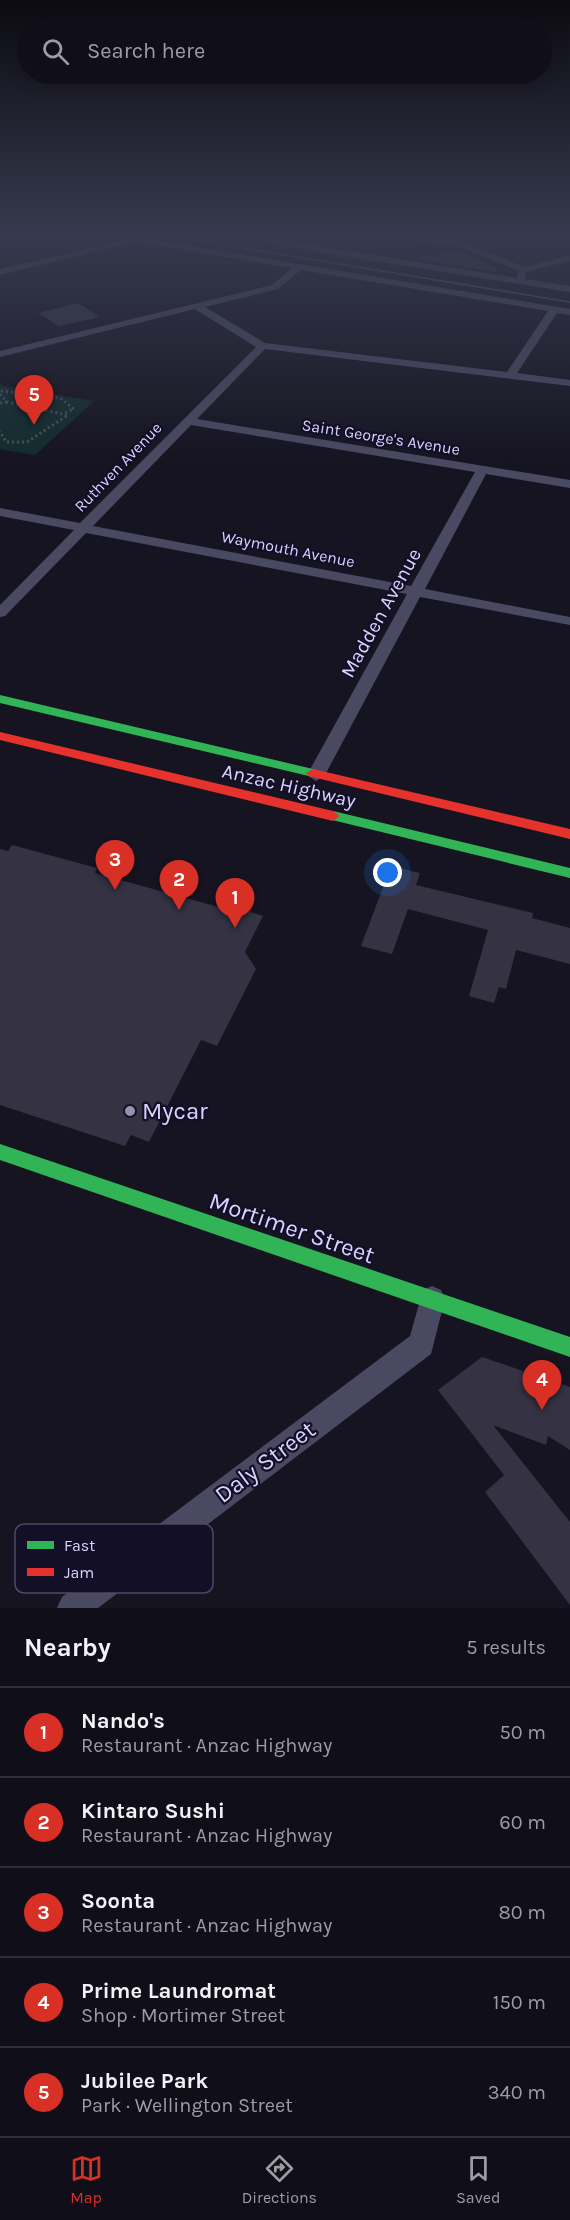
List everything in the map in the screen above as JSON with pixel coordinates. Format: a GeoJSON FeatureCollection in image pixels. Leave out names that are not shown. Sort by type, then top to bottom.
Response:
{"type":"FeatureCollection","features":[{"type":"Feature","properties":{"kind":"main road","name":"Anzac Highway"},"geometry":{"type":"LineString","coordinates":[[0,699],[570,834]]}},
{"type":"Feature","properties":{"kind":"main road","name":"Anzac Highway"},"geometry":{"type":"LineString","coordinates":[[0,736],[570,873]]}},
{"type":"Feature","properties":{"kind":"main road"},"geometry":{"type":"LineString","coordinates":[[316,775],[326,788],[338,794]]}},
{"type":"Feature","properties":{"kind":"main road"},"geometry":{"type":"LineString","coordinates":[[357,805],[365,813],[367,825]]}},
{"type":"Feature","properties":{"kind":"main road","name":"Mortimer Street"},"geometry":{"type":"LineString","coordinates":[[0,1152],[570,1347]]}},
{"type":"Feature","properties":{"kind":"street"},"geometry":{"type":"LineString","coordinates":[[0,354],[180,310]]}},
{"type":"Feature","properties":{"kind":"street"},"geometry":{"type":"LineString","coordinates":[[203,310],[262,346],[512,374],[570,383]]}},
{"type":"Feature","properties":{"kind":"street"},"geometry":{"type":"LineString","coordinates":[[512,374],[554,310]]}},
{"type":"Feature","properties":{"kind":"street","name":"Ruthven Avenue"},"geometry":{"type":"LineString","coordinates":[[0,613],[262,346]]}},
{"type":"Feature","properties":{"kind":"street","name":"Saint George's Avenue"},"geometry":{"type":"LineString","coordinates":[[186,421],[570,484]]}},
{"type":"Feature","properties":{"kind":"street","name":"Madden Avenue"},"geometry":{"type":"LineString","coordinates":[[316,775],[482,470]]}},
{"type":"Feature","properties":{"kind":"street","name":"Waymouth Avenue"},"geometry":{"type":"LineString","coordinates":[[0,512],[570,621]]}},
{"type":"Feature","properties":{"kind":"street","name":"Daly Street"},"geometry":{"type":"LineString","coordinates":[[184,1524],[421,1344],[432,1299]]}},
{"type":"Feature","properties":{"kind":"street","name":"Daly Street"},"geometry":{"type":"LineString","coordinates":[[73,1608],[93,1593]]}},
{"type":"Feature","properties":{"kind":"path"},"geometry":{"type":"LineString","coordinates":[[8,392],[2,391],[60,398],[74,409],[63,413]]}},
{"type":"Feature","properties":{"kind":"path"},"geometry":{"type":"LineString","coordinates":[[0,394],[8,402]]}},
{"type":"Feature","properties":{"kind":"path"},"geometry":{"type":"LineString","coordinates":[[0,403],[8,402],[68,416],[24,443],[12,444],[2,438],[0,431]]}},
{"type":"Feature","properties":{"kind":"green space"},"geometry":{"type":"Polygon","coordinates":[[[0,383],[4,386],[94,401],[35,455],[0,449],[0,383]]]}},
{"type":"Feature","properties":{"kind":"building"},"geometry":{"type":"Polygon","coordinates":[[[50,310],[89,310],[100,317],[59,326],[38,313],[50,310]]]}},
{"type":"Feature","properties":{"kind":"building"},"geometry":{"type":"Polygon","coordinates":[[[12,845],[97,868],[95,873],[233,911],[235,907],[263,916],[245,952],[256,969],[217,1046],[201,1040],[149,1142],[131,1135],[125,1146],[0,1105],[0,849],[8,851],[12,845]]]}},
{"type":"Feature","properties":{"kind":"building"},"geometry":{"type":"Polygon","coordinates":[[[391,866],[420,873],[416,885],[533,913],[532,918],[570,928],[570,964],[516,950],[506,989],[499,987],[494,1003],[469,996],[488,930],[408,909],[392,954],[361,946],[391,866]]]}},
{"type":"Feature","properties":{"kind":"building"},"geometry":{"type":"Polygon","coordinates":[[[482,1357],[570,1387],[570,1450],[548,1436],[546,1445],[493,1425],[570,1522],[570,1605],[485,1492],[504,1475],[438,1390],[482,1357]]]}},
{"type":"Feature","properties":{"kind":"traffic: fast"},"geometry":{"type":"LineString","coordinates":[[0,699],[313,773]]}},
{"type":"Feature","properties":{"kind":"traffic: fast"},"geometry":{"type":"LineString","coordinates":[[333,816],[570,873]]}},
{"type":"Feature","properties":{"kind":"traffic: fast"},"geometry":{"type":"LineString","coordinates":[[0,1152],[570,1347]]}},
{"type":"Feature","properties":{"kind":"traffic: jam"},"geometry":{"type":"LineString","coordinates":[[0,736],[333,816]]}},
{"type":"Feature","properties":{"kind":"traffic: jam"},"geometry":{"type":"LineString","coordinates":[[313,773],[570,834]]}},
{"type":"Feature","properties":{"kind":"place","name":"Jubilee Park"},"geometry":{"type":"Point","coordinates":[34,425]}},
{"type":"Feature","properties":{"kind":"place","name":"Soonta"},"geometry":{"type":"Point","coordinates":[115,890]}},
{"type":"Feature","properties":{"kind":"place","name":"Kintaro Sushi"},"geometry":{"type":"Point","coordinates":[179,910]}},
{"type":"Feature","properties":{"kind":"place","name":"Nando's"},"geometry":{"type":"Point","coordinates":[235,928]}},
{"type":"Feature","properties":{"kind":"place","name":"Mycar"},"geometry":{"type":"Point","coordinates":[130,1111]}},
{"type":"Feature","properties":{"kind":"place","name":"Prime Laundromat"},"geometry":{"type":"Point","coordinates":[542,1410]}}]}
